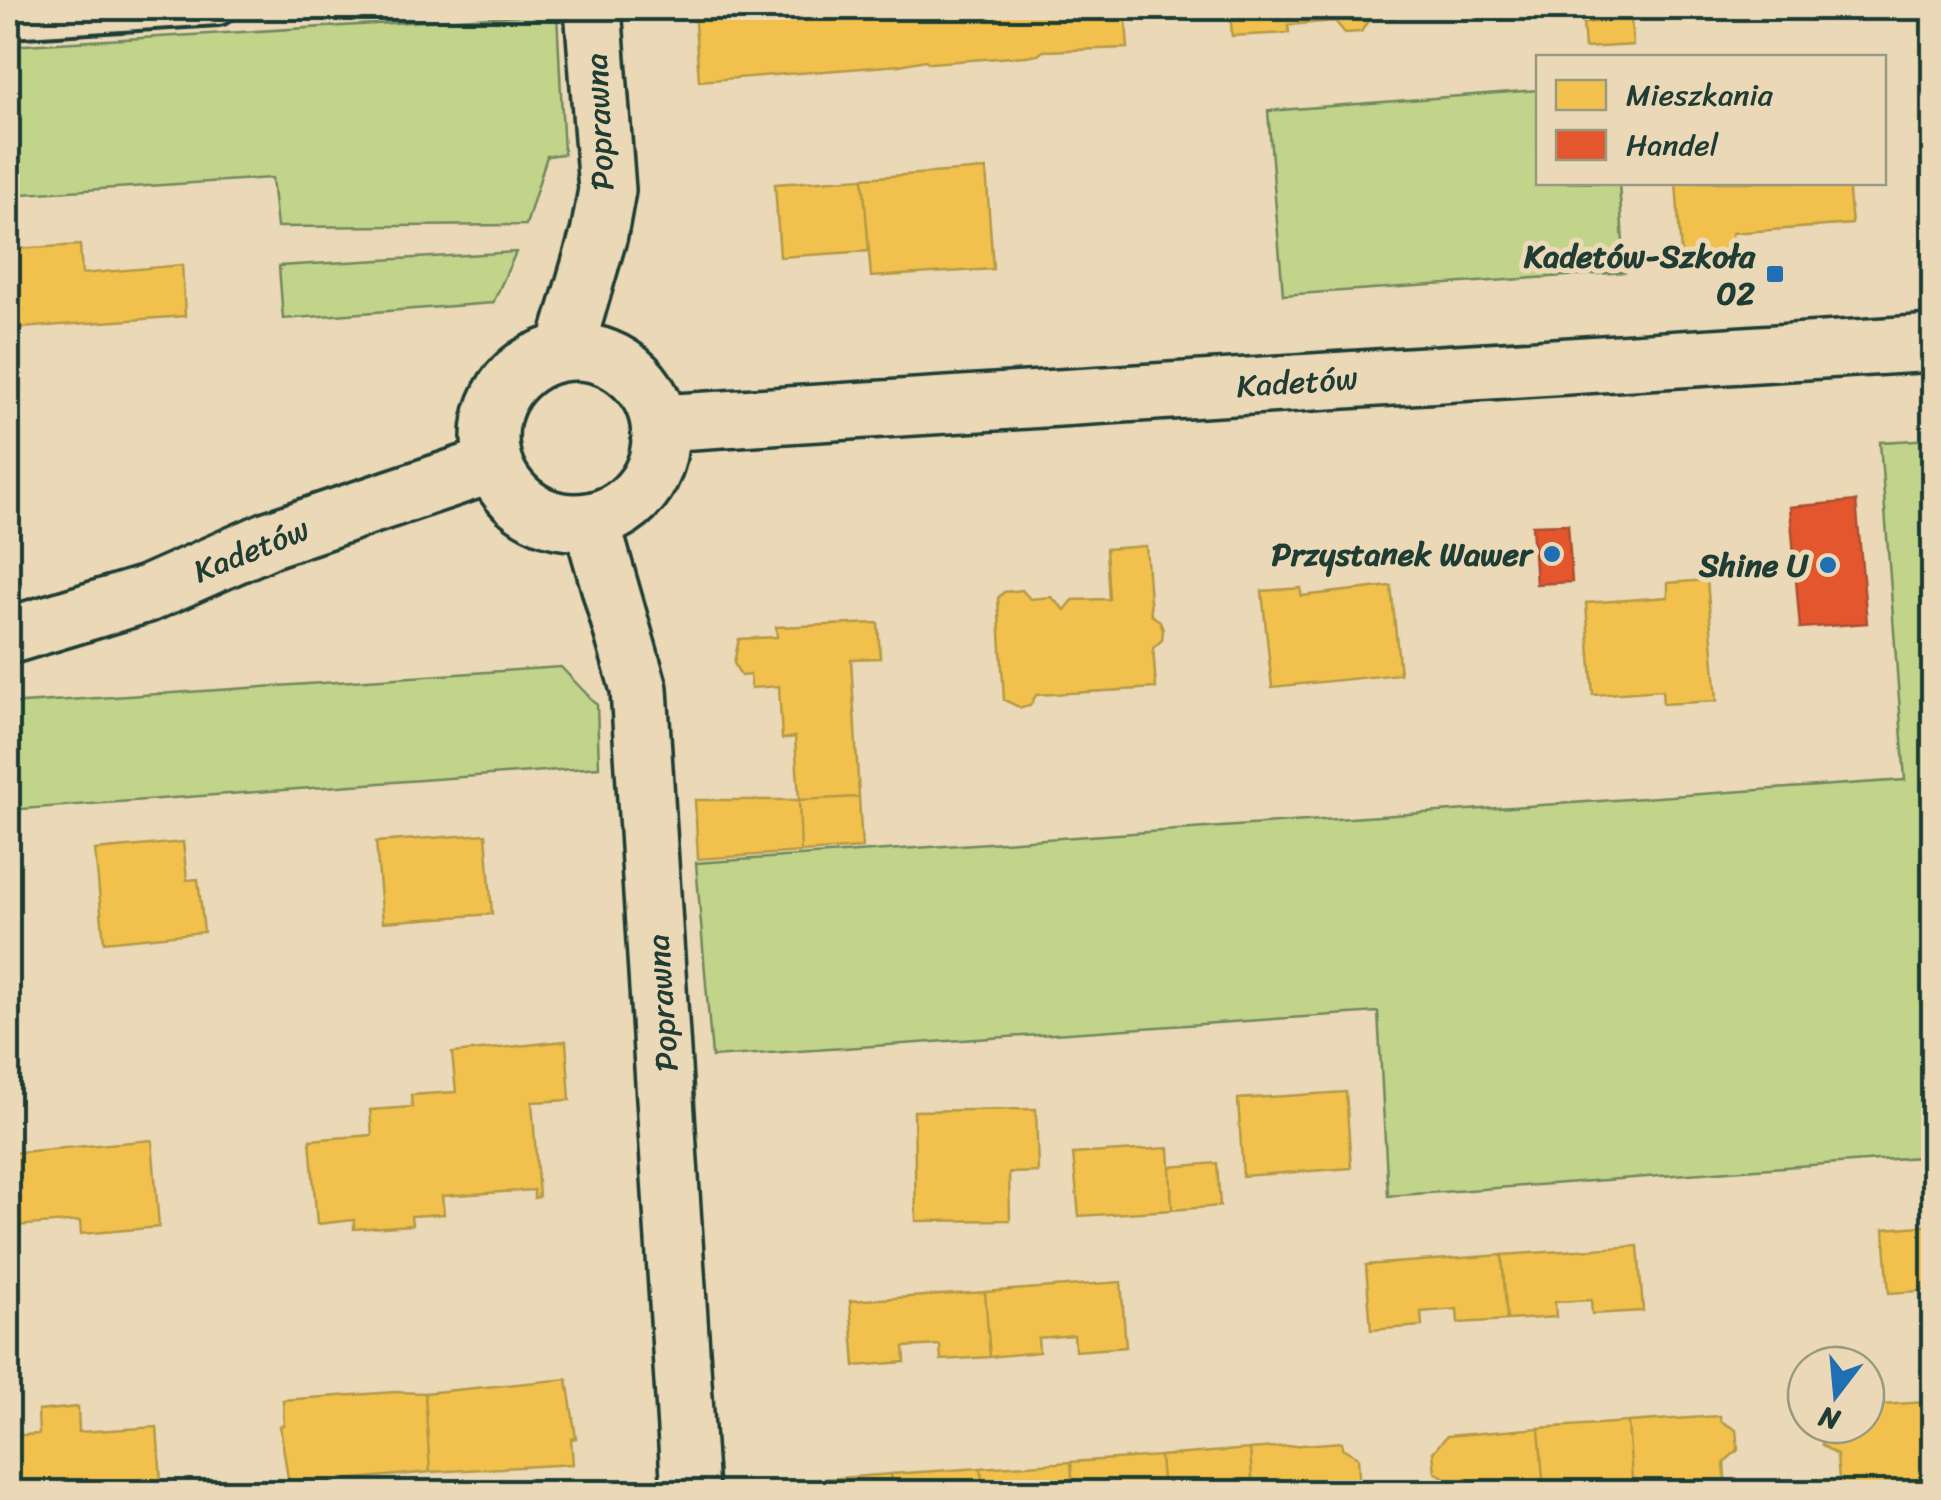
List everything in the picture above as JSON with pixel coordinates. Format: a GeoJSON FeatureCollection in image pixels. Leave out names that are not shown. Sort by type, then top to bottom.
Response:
{"type":"FeatureCollection","features":[{"type":"Feature","properties":{"kind":"street","name":"Poprawna"},"geometry":{"type":"LineString","coordinates":[[565,351],[600,234],[607,190],[593,8]]}},
{"type":"Feature","properties":{"kind":"street","name":"Kadetów"},"geometry":{"type":"LineString","coordinates":[[660,423],[1934,342]]}},
{"type":"Feature","properties":{"kind":"street"},"geometry":{"type":"LineString","coordinates":[[565,351],[598,354],[627,368],[648,392],[660,423],[660,449],[652,474],[637,496],[616,513],[591,521],[543,516],[505,485],[494,464],[489,434],[504,391],[536,360],[565,351]]}},
{"type":"Feature","properties":{"kind":"street","name":"Kadetów"},"geometry":{"type":"LineString","coordinates":[[8,636],[147,594],[271,539],[494,464]]}},
{"type":"Feature","properties":{"kind":"street","name":"Poprawna"},"geometry":{"type":"LineString","coordinates":[[591,521],[639,689],[690,1492]]}},
{"type":"Feature","properties":{"kind":"lane"},"geometry":{"type":"LineString","coordinates":[[8,21],[218,8]]}},
{"type":"Feature","properties":{"kind":"green space"},"geometry":{"type":"Polygon","coordinates":[[[557,13],[564,154],[547,156],[526,225],[277,227],[272,178],[8,195],[8,46],[557,13]]]}},
{"type":"Feature","properties":{"kind":"green space"},"geometry":{"type":"Polygon","coordinates":[[[1536,90],[1536,185],[1619,185],[1625,272],[1283,295],[1268,111],[1536,90]]]}},
{"type":"Feature","properties":{"kind":"green space"},"geometry":{"type":"Polygon","coordinates":[[[516,252],[493,303],[283,319],[279,266],[516,252]]]}},
{"type":"Feature","properties":{"kind":"green space"},"geometry":{"type":"Polygon","coordinates":[[[1933,439],[1933,1156],[1388,1196],[1378,1012],[712,1057],[696,863],[1905,780],[1880,442],[1933,439]]]}},
{"type":"Feature","properties":{"kind":"green space"},"geometry":{"type":"Polygon","coordinates":[[[561,667],[597,705],[599,767],[8,810],[8,704],[561,667]]]}},
{"type":"Feature","properties":{"kind":"building: Mieszkania"},"geometry":{"type":"Polygon","coordinates":[[[694,8],[1125,8],[1128,48],[1043,51],[1038,55],[930,63],[925,60],[699,81],[694,8]]]}},
{"type":"Feature","properties":{"kind":"building: Mieszkania"},"geometry":{"type":"Polygon","coordinates":[[[1230,8],[1393,8],[1394,18],[1369,19],[1361,32],[1345,33],[1335,21],[1288,25],[1289,33],[1232,36],[1230,8]]]}},
{"type":"Feature","properties":{"kind":"building: Mieszkania"},"geometry":{"type":"Polygon","coordinates":[[[1631,19],[1633,45],[1585,48],[1583,23],[1631,19]]]}},
{"type":"Feature","properties":{"kind":"building: Mieszkania"},"geometry":{"type":"Polygon","coordinates":[[[986,169],[993,269],[871,277],[863,178],[986,169]]]}},
{"type":"Feature","properties":{"kind":"building: Mieszkania"},"geometry":{"type":"Polygon","coordinates":[[[863,178],[869,251],[780,257],[775,184],[863,178]]]}},
{"type":"Feature","properties":{"kind":"building: Mieszkania"},"geometry":{"type":"Polygon","coordinates":[[[1676,185],[1848,185],[1852,224],[1732,233],[1734,265],[1682,269],[1676,185]]]}},
{"type":"Feature","properties":{"kind":"building: Mieszkania"},"geometry":{"type":"Polygon","coordinates":[[[80,245],[82,274],[182,265],[185,316],[20,328],[18,307],[8,311],[8,278],[16,278],[14,249],[80,245]]]}},
{"type":"Feature","properties":{"kind":"building: Mieszkania"},"geometry":{"type":"Polygon","coordinates":[[[1146,546],[1151,615],[1160,621],[1163,630],[1162,640],[1153,648],[1156,688],[1036,695],[1030,706],[1021,708],[1004,700],[998,598],[1004,592],[1022,590],[1030,599],[1051,597],[1065,610],[1073,600],[1109,599],[1106,549],[1146,546]]]}},
{"type":"Feature","properties":{"kind":"building: Mieszkania"},"geometry":{"type":"Polygon","coordinates":[[[1707,580],[1717,701],[1663,704],[1662,690],[1593,695],[1586,603],[1668,597],[1668,583],[1707,580]]]}},
{"type":"Feature","properties":{"kind":"building: Mieszkania"},"geometry":{"type":"Polygon","coordinates":[[[1391,586],[1400,674],[1272,687],[1262,591],[1301,588],[1301,596],[1391,586]]]}},
{"type":"Feature","properties":{"kind":"building: Mieszkania"},"geometry":{"type":"Polygon","coordinates":[[[878,623],[880,658],[851,659],[859,797],[799,800],[795,737],[782,739],[779,686],[751,688],[750,675],[741,676],[734,663],[739,639],[777,637],[776,627],[878,623]]]}},
{"type":"Feature","properties":{"kind":"building: Mieszkania"},"geometry":{"type":"Polygon","coordinates":[[[859,797],[862,848],[801,852],[799,800],[859,797]]]}},
{"type":"Feature","properties":{"kind":"building: Mieszkania"},"geometry":{"type":"Polygon","coordinates":[[[695,800],[799,800],[801,852],[698,859],[695,800]]]}},
{"type":"Feature","properties":{"kind":"building: Mieszkania"},"geometry":{"type":"Polygon","coordinates":[[[486,834],[492,914],[383,922],[376,842],[486,834]]]}},
{"type":"Feature","properties":{"kind":"building: Mieszkania"},"geometry":{"type":"Polygon","coordinates":[[[183,842],[187,880],[198,879],[204,932],[104,942],[95,850],[183,842]]]}},
{"type":"Feature","properties":{"kind":"building: Mieszkania"},"geometry":{"type":"Polygon","coordinates":[[[566,1041],[570,1100],[532,1102],[539,1197],[534,1198],[534,1190],[442,1196],[444,1214],[411,1216],[412,1225],[354,1229],[354,1220],[317,1224],[310,1140],[372,1135],[370,1110],[412,1107],[411,1095],[456,1092],[452,1053],[566,1041]]]}},
{"type":"Feature","properties":{"kind":"building: Mieszkania"},"geometry":{"type":"Polygon","coordinates":[[[1346,1092],[1351,1168],[1243,1176],[1238,1099],[1346,1092]]]}},
{"type":"Feature","properties":{"kind":"building: Mieszkania"},"geometry":{"type":"Polygon","coordinates":[[[1036,1109],[1038,1172],[1009,1173],[1010,1220],[916,1221],[914,1111],[1036,1109]]]}},
{"type":"Feature","properties":{"kind":"building: Mieszkania"},"geometry":{"type":"Polygon","coordinates":[[[152,1140],[159,1227],[81,1234],[80,1221],[15,1226],[10,1153],[152,1140]]]}},
{"type":"Feature","properties":{"kind":"building: Mieszkania"},"geometry":{"type":"Polygon","coordinates":[[[1169,1148],[1172,1210],[1079,1216],[1073,1154],[1169,1148]]]}},
{"type":"Feature","properties":{"kind":"building: Mieszkania"},"geometry":{"type":"Polygon","coordinates":[[[1217,1163],[1220,1206],[1172,1210],[1170,1167],[1217,1163]]]}},
{"type":"Feature","properties":{"kind":"building: Mieszkania"},"geometry":{"type":"Polygon","coordinates":[[[1934,1225],[1934,1290],[1889,1293],[1884,1229],[1934,1225]]]}},
{"type":"Feature","properties":{"kind":"building: Mieszkania"},"geometry":{"type":"Polygon","coordinates":[[[1638,1246],[1643,1311],[1592,1314],[1591,1300],[1555,1302],[1556,1317],[1507,1320],[1502,1255],[1638,1246]]]}},
{"type":"Feature","properties":{"kind":"building: Mieszkania"},"geometry":{"type":"Polygon","coordinates":[[[1502,1255],[1507,1320],[1458,1323],[1457,1309],[1421,1312],[1422,1326],[1371,1330],[1366,1265],[1502,1255]]]}},
{"type":"Feature","properties":{"kind":"building: Mieszkania"},"geometry":{"type":"Polygon","coordinates":[[[1121,1282],[1126,1347],[1075,1351],[1074,1335],[1038,1338],[1039,1352],[990,1357],[985,1292],[1121,1282]]]}},
{"type":"Feature","properties":{"kind":"building: Mieszkania"},"geometry":{"type":"Polygon","coordinates":[[[985,1292],[990,1357],[941,1360],[940,1345],[904,1347],[905,1362],[855,1366],[850,1301],[985,1292]]]}},
{"type":"Feature","properties":{"kind":"building: Mieszkania"},"geometry":{"type":"Polygon","coordinates":[[[567,1379],[576,1438],[571,1439],[573,1464],[430,1472],[425,1393],[567,1379]]]}},
{"type":"Feature","properties":{"kind":"building: Mieszkania"},"geometry":{"type":"Polygon","coordinates":[[[425,1393],[430,1472],[289,1485],[280,1426],[284,1425],[283,1400],[425,1393]]]}},
{"type":"Feature","properties":{"kind":"building: Mieszkania"},"geometry":{"type":"Polygon","coordinates":[[[1934,1401],[1934,1486],[1932,1486],[1926,1402],[1934,1401]]]}},
{"type":"Feature","properties":{"kind":"building: Mieszkania"},"geometry":{"type":"Polygon","coordinates":[[[1926,1402],[1932,1486],[1840,1492],[1837,1455],[1822,1445],[1886,1445],[1886,1405],[1926,1402]]]}},
{"type":"Feature","properties":{"kind":"building: Mieszkania"},"geometry":{"type":"Polygon","coordinates":[[[78,1407],[79,1432],[157,1427],[161,1481],[8,1492],[8,1436],[39,1434],[38,1411],[78,1407]]]}},
{"type":"Feature","properties":{"kind":"building: Mieszkania"},"geometry":{"type":"Polygon","coordinates":[[[1720,1416],[1721,1421],[1736,1430],[1738,1450],[1724,1462],[1726,1492],[1633,1492],[1628,1422],[1720,1416]]]}},
{"type":"Feature","properties":{"kind":"building: Mieszkania"},"geometry":{"type":"Polygon","coordinates":[[[1628,1422],[1633,1492],[1544,1492],[1539,1428],[1628,1422]]]}},
{"type":"Feature","properties":{"kind":"building: Mieszkania"},"geometry":{"type":"Polygon","coordinates":[[[1539,1428],[1544,1492],[1451,1492],[1450,1481],[1435,1472],[1433,1452],[1447,1436],[1539,1428]]]}},
{"type":"Feature","properties":{"kind":"building: Mieszkania"},"geometry":{"type":"Polygon","coordinates":[[[1342,1442],[1342,1448],[1358,1457],[1359,1477],[1345,1492],[1253,1492],[1250,1449],[1342,1442]]]}},
{"type":"Feature","properties":{"kind":"building: Mieszkania"},"geometry":{"type":"Polygon","coordinates":[[[1250,1449],[1253,1492],[1163,1492],[1160,1456],[1250,1449]]]}},
{"type":"Feature","properties":{"kind":"building: Mieszkania"},"geometry":{"type":"Polygon","coordinates":[[[1160,1456],[1163,1492],[1073,1492],[1071,1462],[1160,1456]]]}},
{"type":"Feature","properties":{"kind":"building: Mieszkania"},"geometry":{"type":"Polygon","coordinates":[[[1071,1462],[1073,1492],[983,1492],[981,1468],[1071,1462]]]}},
{"type":"Feature","properties":{"kind":"building: Mieszkania"},"geometry":{"type":"Polygon","coordinates":[[[981,1468],[983,1492],[893,1492],[891,1474],[981,1468]]]}},
{"type":"Feature","properties":{"kind":"building: Mieszkania"},"geometry":{"type":"Polygon","coordinates":[[[891,1474],[893,1492],[793,1492],[800,1481],[891,1474]]]}},
{"type":"Feature","properties":{"kind":"building: Handel","name":"Shine U"},"geometry":{"type":"Polygon","coordinates":[[[1856,501],[1867,623],[1800,628],[1790,507],[1856,501]]]}},
{"type":"Feature","properties":{"kind":"building: Handel","name":"Przystanek Wawer"},"geometry":{"type":"Polygon","coordinates":[[[1568,524],[1572,582],[1536,584],[1532,525],[1568,524]]]}},
{"type":"Feature","properties":{"kind":"place","name":"Kadetów-Szkoła 02"},"geometry":{"type":"Point","coordinates":[1775,274]}},
{"type":"Feature","properties":{"kind":"place","name":"Przystanek Wawer"},"geometry":{"type":"Point","coordinates":[1552,554]}},
{"type":"Feature","properties":{"kind":"place","name":"Shine U"},"geometry":{"type":"Point","coordinates":[1828,565]}}]}
